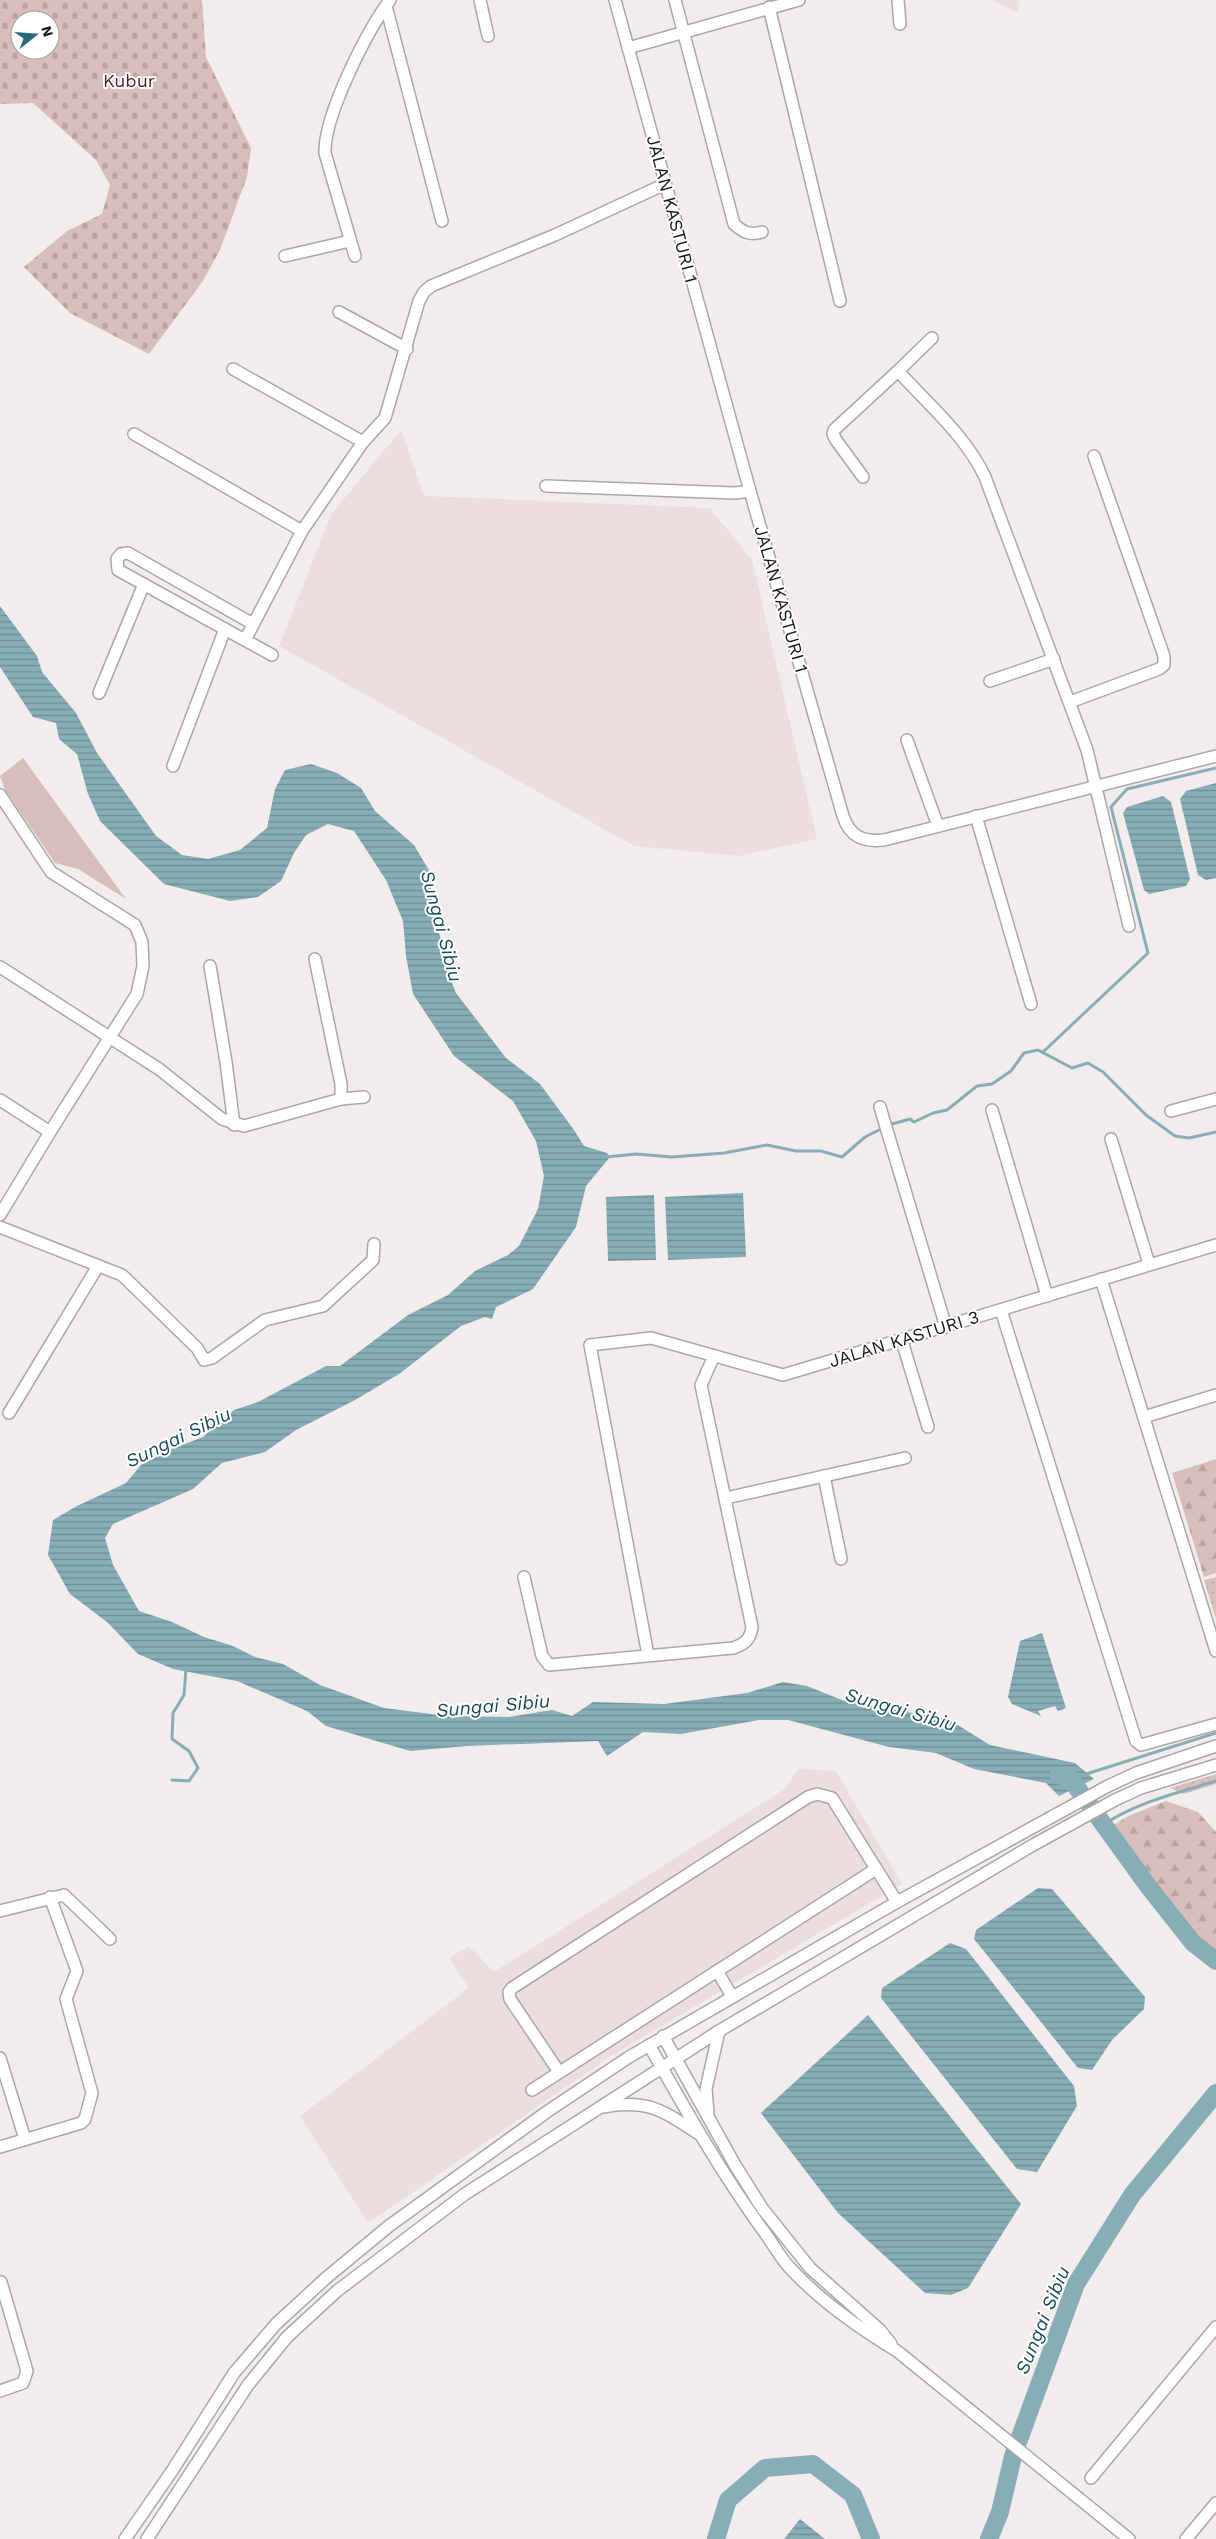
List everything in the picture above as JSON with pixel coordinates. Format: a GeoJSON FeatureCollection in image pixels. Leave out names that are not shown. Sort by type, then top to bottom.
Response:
{"type":"FeatureCollection","features":[{"type":"Feature","properties":{"kind":"street"},"geometry":{"type":"LineString","coordinates":[[480,0],[488,36]]}},
{"type":"Feature","properties":{"kind":"street","name":"JALAN KASTURI 1"},"geometry":{"type":"LineString","coordinates":[[615,0],[750,491],[846,825],[858,838],[870,841],[938,826],[1216,756]]}},
{"type":"Feature","properties":{"kind":"street"},"geometry":{"type":"LineString","coordinates":[[675,0],[734,224],[742,231],[753,235],[762,232]]}},
{"type":"Feature","properties":{"kind":"street"},"geometry":{"type":"LineString","coordinates":[[628,48],[775,4],[799,0]]}},
{"type":"Feature","properties":{"kind":"street"},"geometry":{"type":"LineString","coordinates":[[898,0],[900,24]]}},
{"type":"Feature","properties":{"kind":"street"},"geometry":{"type":"LineString","coordinates":[[388,3],[442,221]]}},
{"type":"Feature","properties":{"kind":"street"},"geometry":{"type":"LineString","coordinates":[[355,256],[325,153],[324,142],[352,69],[388,3]]}},
{"type":"Feature","properties":{"kind":"street"},"geometry":{"type":"LineString","coordinates":[[775,4],[840,301]]}},
{"type":"Feature","properties":{"kind":"street"},"geometry":{"type":"LineString","coordinates":[[245,640],[302,531],[363,442],[382,422],[388,411],[419,301],[424,292],[432,286],[555,235],[665,184]]}},
{"type":"Feature","properties":{"kind":"street"},"geometry":{"type":"LineString","coordinates":[[285,256],[350,241]]}},
{"type":"Feature","properties":{"kind":"street"},"geometry":{"type":"LineString","coordinates":[[339,312],[406,349]]}},
{"type":"Feature","properties":{"kind":"street"},"geometry":{"type":"LineString","coordinates":[[863,477],[836,440],[833,434],[834,430],[932,338]]}},
{"type":"Feature","properties":{"kind":"street"},"geometry":{"type":"LineString","coordinates":[[233,369],[363,442]]}},
{"type":"Feature","properties":{"kind":"street"},"geometry":{"type":"LineString","coordinates":[[898,370],[977,460],[1087,750],[1129,926]]}},
{"type":"Feature","properties":{"kind":"street"},"geometry":{"type":"LineString","coordinates":[[134,434],[302,531]]}},
{"type":"Feature","properties":{"kind":"street"},"geometry":{"type":"LineString","coordinates":[[1070,702],[1159,669],[1164,664],[1164,656],[1094,456]]}},
{"type":"Feature","properties":{"kind":"street"},"geometry":{"type":"LineString","coordinates":[[546,486],[735,493],[750,491]]}},
{"type":"Feature","properties":{"kind":"street"},"geometry":{"type":"LineString","coordinates":[[253,624],[128,552],[120,554],[116,565],[118,570],[272,655]]}},
{"type":"Feature","properties":{"kind":"street"},"geometry":{"type":"LineString","coordinates":[[99,693],[144,584]]}},
{"type":"Feature","properties":{"kind":"street"},"geometry":{"type":"LineString","coordinates":[[173,766],[225,628]]}},
{"type":"Feature","properties":{"kind":"street"},"geometry":{"type":"LineString","coordinates":[[990,681],[1054,659]]}},
{"type":"Feature","properties":{"kind":"street"},"geometry":{"type":"LineString","coordinates":[[907,740],[938,826]]}},
{"type":"Feature","properties":{"kind":"street"},"geometry":{"type":"LineString","coordinates":[[0,796],[51,872],[135,925],[142,942],[141,982],[137,994],[0,1215]]}},
{"type":"Feature","properties":{"kind":"street"},"geometry":{"type":"LineString","coordinates":[[976,816],[1031,1004]]}},
{"type":"Feature","properties":{"kind":"street"},"geometry":{"type":"LineString","coordinates":[[315,959],[341,1084],[341,1099]]}},
{"type":"Feature","properties":{"kind":"street"},"geometry":{"type":"LineString","coordinates":[[210,966],[234,1125]]}},
{"type":"Feature","properties":{"kind":"street"},"geometry":{"type":"LineString","coordinates":[[0,967],[159,1069],[222,1119],[234,1125],[244,1126],[341,1099],[364,1097]]}},
{"type":"Feature","properties":{"kind":"street"},"geometry":{"type":"LineString","coordinates":[[1171,1111],[1216,1099]]}},
{"type":"Feature","properties":{"kind":"street"},"geometry":{"type":"LineString","coordinates":[[0,1100],[50,1132]]}},
{"type":"Feature","properties":{"kind":"street"},"geometry":{"type":"LineString","coordinates":[[880,1107],[946,1327]]}},
{"type":"Feature","properties":{"kind":"street"},"geometry":{"type":"LineString","coordinates":[[992,1110],[1047,1296]]}},
{"type":"Feature","properties":{"kind":"street"},"geometry":{"type":"LineString","coordinates":[[1110,1140],[1149,1264]]}},
{"type":"Feature","properties":{"kind":"street"},"geometry":{"type":"LineString","coordinates":[[0,1228],[122,1275],[197,1348],[204,1360],[212,1358],[265,1320],[323,1306],[374,1260],[374,1244]]}},
{"type":"Feature","properties":{"kind":"street","name":"JALAN KASTURI 3"},"geometry":{"type":"LineString","coordinates":[[648,1655],[590,1345],[651,1338],[780,1375],[902,1341],[1149,1264],[1216,1246]]}},
{"type":"Feature","properties":{"kind":"street"},"geometry":{"type":"LineString","coordinates":[[9,1413],[98,1266]]}},
{"type":"Feature","properties":{"kind":"street"},"geometry":{"type":"LineString","coordinates":[[1101,1279],[1216,1651]]}},
{"type":"Feature","properties":{"kind":"street"},"geometry":{"type":"LineString","coordinates":[[1001,1310],[1136,1741],[1141,1745],[1216,1724]]}},
{"type":"Feature","properties":{"kind":"street"},"geometry":{"type":"LineString","coordinates":[[902,1341],[928,1427]]}},
{"type":"Feature","properties":{"kind":"street"},"geometry":{"type":"LineString","coordinates":[[524,1577],[542,1656],[549,1665],[733,1648],[744,1644],[750,1637],[752,1627],[701,1385],[714,1356]]}},
{"type":"Feature","properties":{"kind":"street"},"geometry":{"type":"LineString","coordinates":[[1144,1417],[1216,1395]]}},
{"type":"Feature","properties":{"kind":"street"},"geometry":{"type":"LineString","coordinates":[[726,1498],[905,1458]]}},
{"type":"Feature","properties":{"kind":"street"},"geometry":{"type":"LineString","coordinates":[[824,1476],[841,1559]]}},
{"type":"Feature","properties":{"kind":"street"},"geometry":{"type":"LineString","coordinates":[[125,2539],[172,2471],[234,2373],[283,2318],[326,2278],[388,2226],[548,2111],[663,2036],[732,1996],[897,1902],[1108,1786],[1136,1773],[1216,1746]]}},
{"type":"Feature","properties":{"kind":"street"},"geometry":{"type":"LineString","coordinates":[[147,2539],[248,2385],[287,2337],[338,2291],[466,2194],[597,2107],[718,2031],[1033,1845],[1141,1788],[1216,1765]]}},
{"type":"Feature","properties":{"kind":"street"},"geometry":{"type":"LineString","coordinates":[[559,2072],[510,1998],[509,1992],[512,1988],[808,1797],[818,1794],[832,1798],[897,1902]]}},
{"type":"Feature","properties":{"kind":"street"},"geometry":{"type":"LineString","coordinates":[[532,2090],[876,1869]]}},
{"type":"Feature","properties":{"kind":"street"},"geometry":{"type":"LineString","coordinates":[[0,1911],[64,1895],[110,1939]]}},
{"type":"Feature","properties":{"kind":"street"},"geometry":{"type":"LineString","coordinates":[[0,2147],[81,2123],[85,2119],[92,2093],[66,1999],[77,1971],[50,1897]]}},
{"type":"Feature","properties":{"kind":"street"},"geometry":{"type":"LineString","coordinates":[[717,1971],[732,1996]]}},
{"type":"Feature","properties":{"kind":"street"},"geometry":{"type":"LineString","coordinates":[[708,2115],[706,2089],[718,2031]]}},
{"type":"Feature","properties":{"kind":"street"},"geometry":{"type":"LineString","coordinates":[[663,2036],[735,2165],[762,2208],[810,2268],[880,2330],[897,2351]]}},
{"type":"Feature","properties":{"kind":"street"},"geometry":{"type":"LineString","coordinates":[[649,2045],[740,2200],[789,2267],[827,2302],[897,2351],[1129,2539]]}},
{"type":"Feature","properties":{"kind":"street"},"geometry":{"type":"LineString","coordinates":[[0,2058],[25,2139]]}},
{"type":"Feature","properties":{"kind":"street"},"geometry":{"type":"LineString","coordinates":[[597,2107],[620,2104],[659,2108],[700,2134]]}},
{"type":"Feature","properties":{"kind":"street"},"geometry":{"type":"LineString","coordinates":[[0,2391],[23,2382],[27,2371],[2,2282]]}},
{"type":"Feature","properties":{"kind":"street"},"geometry":{"type":"LineString","coordinates":[[1091,2478],[1216,2327]]}},
{"type":"Feature","properties":{"kind":"street"},"geometry":{"type":"LineString","coordinates":[[1186,2539],[1216,2503]]}},
{"type":"Feature","properties":{"kind":"shaded area"},"geometry":{"type":"Polygon","coordinates":[[[992,0],[1019,0],[1018,13],[992,0]]]}},
{"type":"Feature","properties":{"kind":"shaded area"},"geometry":{"type":"Polygon","coordinates":[[[401,430],[424,496],[710,508],[752,560],[817,839],[739,856],[634,846],[279,646],[332,513],[401,430]]]}},
{"type":"Feature","properties":{"kind":"shaded area"},"geometry":{"type":"Polygon","coordinates":[[[798,1769],[836,1771],[902,1884],[611,2056],[368,2223],[300,2116],[469,1988],[449,1958],[469,1946],[494,1972],[785,1789],[798,1769]]]}},
{"type":"Feature","properties":{"kind":"green space","name":"Kubur"},"geometry":{"type":"Polygon","coordinates":[[[0,0],[202,0],[206,57],[251,148],[247,177],[220,250],[203,281],[149,354],[70,313],[24,267],[67,231],[102,214],[110,185],[96,160],[33,103],[0,104],[0,0]]]}},
{"type":"Feature","properties":{"kind":"green space"},"geometry":{"type":"Polygon","coordinates":[[[23,758],[126,899],[78,869],[55,863],[5,790],[0,776],[23,758]]]}},
{"type":"Feature","properties":{"kind":"green space"},"geometry":{"type":"Polygon","coordinates":[[[1216,1459],[1216,1573],[1204,1577],[1172,1473],[1216,1459]]]}},
{"type":"Feature","properties":{"kind":"green space"},"geometry":{"type":"Polygon","coordinates":[[[1216,1577],[1216,1619],[1204,1580],[1216,1577]]]}},
{"type":"Feature","properties":{"kind":"green space"},"geometry":{"type":"Polygon","coordinates":[[[1216,1774],[1216,1784],[1184,1794],[1170,1788],[1216,1774]]]}},
{"type":"Feature","properties":{"kind":"green space"},"geometry":{"type":"Polygon","coordinates":[[[1166,1801],[1198,1812],[1216,1832],[1216,1954],[1199,1941],[1109,1828],[1128,1816],[1166,1801]]]}},
{"type":"Feature","properties":{"kind":"water"},"geometry":{"type":"Polygon","coordinates":[[[0,606],[37,656],[42,672],[76,713],[97,753],[156,836],[182,855],[208,859],[240,850],[267,828],[275,789],[285,770],[311,764],[337,773],[361,788],[375,811],[414,845],[430,872],[433,912],[443,947],[447,971],[456,993],[506,1058],[540,1084],[584,1146],[607,1153],[610,1157],[586,1186],[576,1227],[533,1289],[496,1307],[492,1319],[485,1317],[461,1326],[399,1374],[355,1400],[296,1430],[265,1452],[222,1463],[193,1489],[113,1524],[105,1538],[113,1565],[139,1611],[172,1622],[204,1637],[233,1646],[255,1657],[283,1664],[320,1685],[384,1708],[447,1716],[509,1717],[552,1710],[572,1716],[593,1702],[664,1704],[747,1693],[783,1682],[807,1686],[847,1702],[948,1719],[990,1745],[1075,1763],[1094,1779],[1059,1796],[1046,1783],[974,1769],[936,1753],[889,1747],[788,1720],[759,1720],[681,1734],[643,1732],[607,1756],[598,1741],[467,1746],[410,1751],[326,1726],[307,1711],[237,1681],[173,1669],[138,1654],[107,1622],[70,1594],[48,1555],[53,1520],[77,1506],[126,1483],[141,1465],[164,1452],[203,1437],[234,1410],[258,1402],[326,1366],[340,1366],[408,1315],[448,1295],[475,1271],[508,1255],[519,1246],[538,1209],[544,1176],[536,1141],[513,1101],[454,1056],[413,994],[406,956],[403,921],[386,880],[354,831],[328,824],[306,835],[294,853],[281,881],[258,897],[230,901],[164,884],[100,821],[88,794],[77,754],[59,739],[56,723],[33,717],[0,667],[0,606]]]}},
{"type":"Feature","properties":{"kind":"water"},"geometry":{"type":"Polygon","coordinates":[[[1216,783],[1216,878],[1206,880],[1198,875],[1180,799],[1186,791],[1216,783]]]}},
{"type":"Feature","properties":{"kind":"water"},"geometry":{"type":"Polygon","coordinates":[[[1163,796],[1171,802],[1190,879],[1186,886],[1149,894],[1144,890],[1123,813],[1127,807],[1163,796]]]}},
{"type":"Feature","properties":{"kind":"water"},"geometry":{"type":"Polygon","coordinates":[[[743,1193],[746,1257],[668,1260],[665,1197],[743,1193]]]}},
{"type":"Feature","properties":{"kind":"water"},"geometry":{"type":"Polygon","coordinates":[[[654,1195],[656,1260],[608,1261],[606,1197],[654,1195]]]}},
{"type":"Feature","properties":{"kind":"water"},"geometry":{"type":"Polygon","coordinates":[[[1042,1633],[1066,1708],[1058,1711],[1055,1706],[1038,1711],[1041,1716],[1012,1704],[1008,1697],[1020,1641],[1042,1633]]]}},
{"type":"Feature","properties":{"kind":"water"},"geometry":{"type":"Polygon","coordinates":[[[1038,1888],[1052,1889],[1145,1997],[1144,2009],[1112,2040],[1092,2070],[1078,2068],[974,1939],[976,1930],[1038,1888]]]}},
{"type":"Feature","properties":{"kind":"water"},"geometry":{"type":"Polygon","coordinates":[[[950,1943],[966,1949],[1074,2086],[1077,2106],[1037,2172],[1017,2169],[881,1998],[882,1988],[950,1943]]]}},
{"type":"Feature","properties":{"kind":"water"},"geometry":{"type":"Polygon","coordinates":[[[868,2015],[1021,2204],[968,2288],[951,2295],[925,2293],[838,2213],[761,2113],[868,2015]]]}},
{"type":"Feature","properties":{"kind":"water"},"geometry":{"type":"Polygon","coordinates":[[[800,2519],[825,2539],[784,2539],[800,2519]]]}},
{"type":"Feature","properties":{"kind":"waterway"},"geometry":{"type":"LineString","coordinates":[[1043,1052],[1148,953],[1111,807],[1127,789],[1216,768]]}},
{"type":"Feature","properties":{"kind":"waterway"},"geometry":{"type":"LineString","coordinates":[[892,1124],[910,1119],[914,1122],[933,1113],[947,1110],[977,1086],[992,1084],[1011,1071],[1024,1053],[1038,1050],[1072,1068],[1088,1063],[1103,1072],[1146,1115],[1175,1136],[1189,1138],[1216,1132]]}},
{"type":"Feature","properties":{"kind":"waterway"},"geometry":{"type":"LineString","coordinates":[[606,1157],[636,1154],[672,1157],[724,1153],[767,1145],[796,1151],[821,1151],[842,1157],[865,1137],[881,1129]]}},
{"type":"Feature","properties":{"kind":"waterway"},"geometry":{"type":"LineString","coordinates":[[172,1780],[189,1781],[198,1768],[189,1751],[172,1739],[173,1713],[184,1695],[186,1669]]}},
{"type":"Feature","properties":{"kind":"waterway"},"geometry":{"type":"LineString","coordinates":[[1083,1775],[1216,1733]]}},
{"type":"Feature","properties":{"kind":"waterway","name":"Sungai Sibiu"},"geometry":{"type":"LineString","coordinates":[[1058,1775],[1070,1778],[1148,1886],[1193,1943],[1216,1961]]}},
{"type":"Feature","properties":{"kind":"waterway"},"geometry":{"type":"LineString","coordinates":[[1103,1825],[1144,1804],[1216,1781]]}},
{"type":"Feature","properties":{"kind":"waterway","name":"Sungai Sibiu"},"geometry":{"type":"LineString","coordinates":[[989,2539],[1000,2512],[1013,2456],[1076,2284],[1132,2195],[1216,2093]]}},
{"type":"Feature","properties":{"kind":"waterway","name":"Sungai Sibiu"},"geometry":{"type":"LineString","coordinates":[[716,2539],[728,2500],[765,2468],[813,2464],[853,2495],[871,2539]]}}]}
